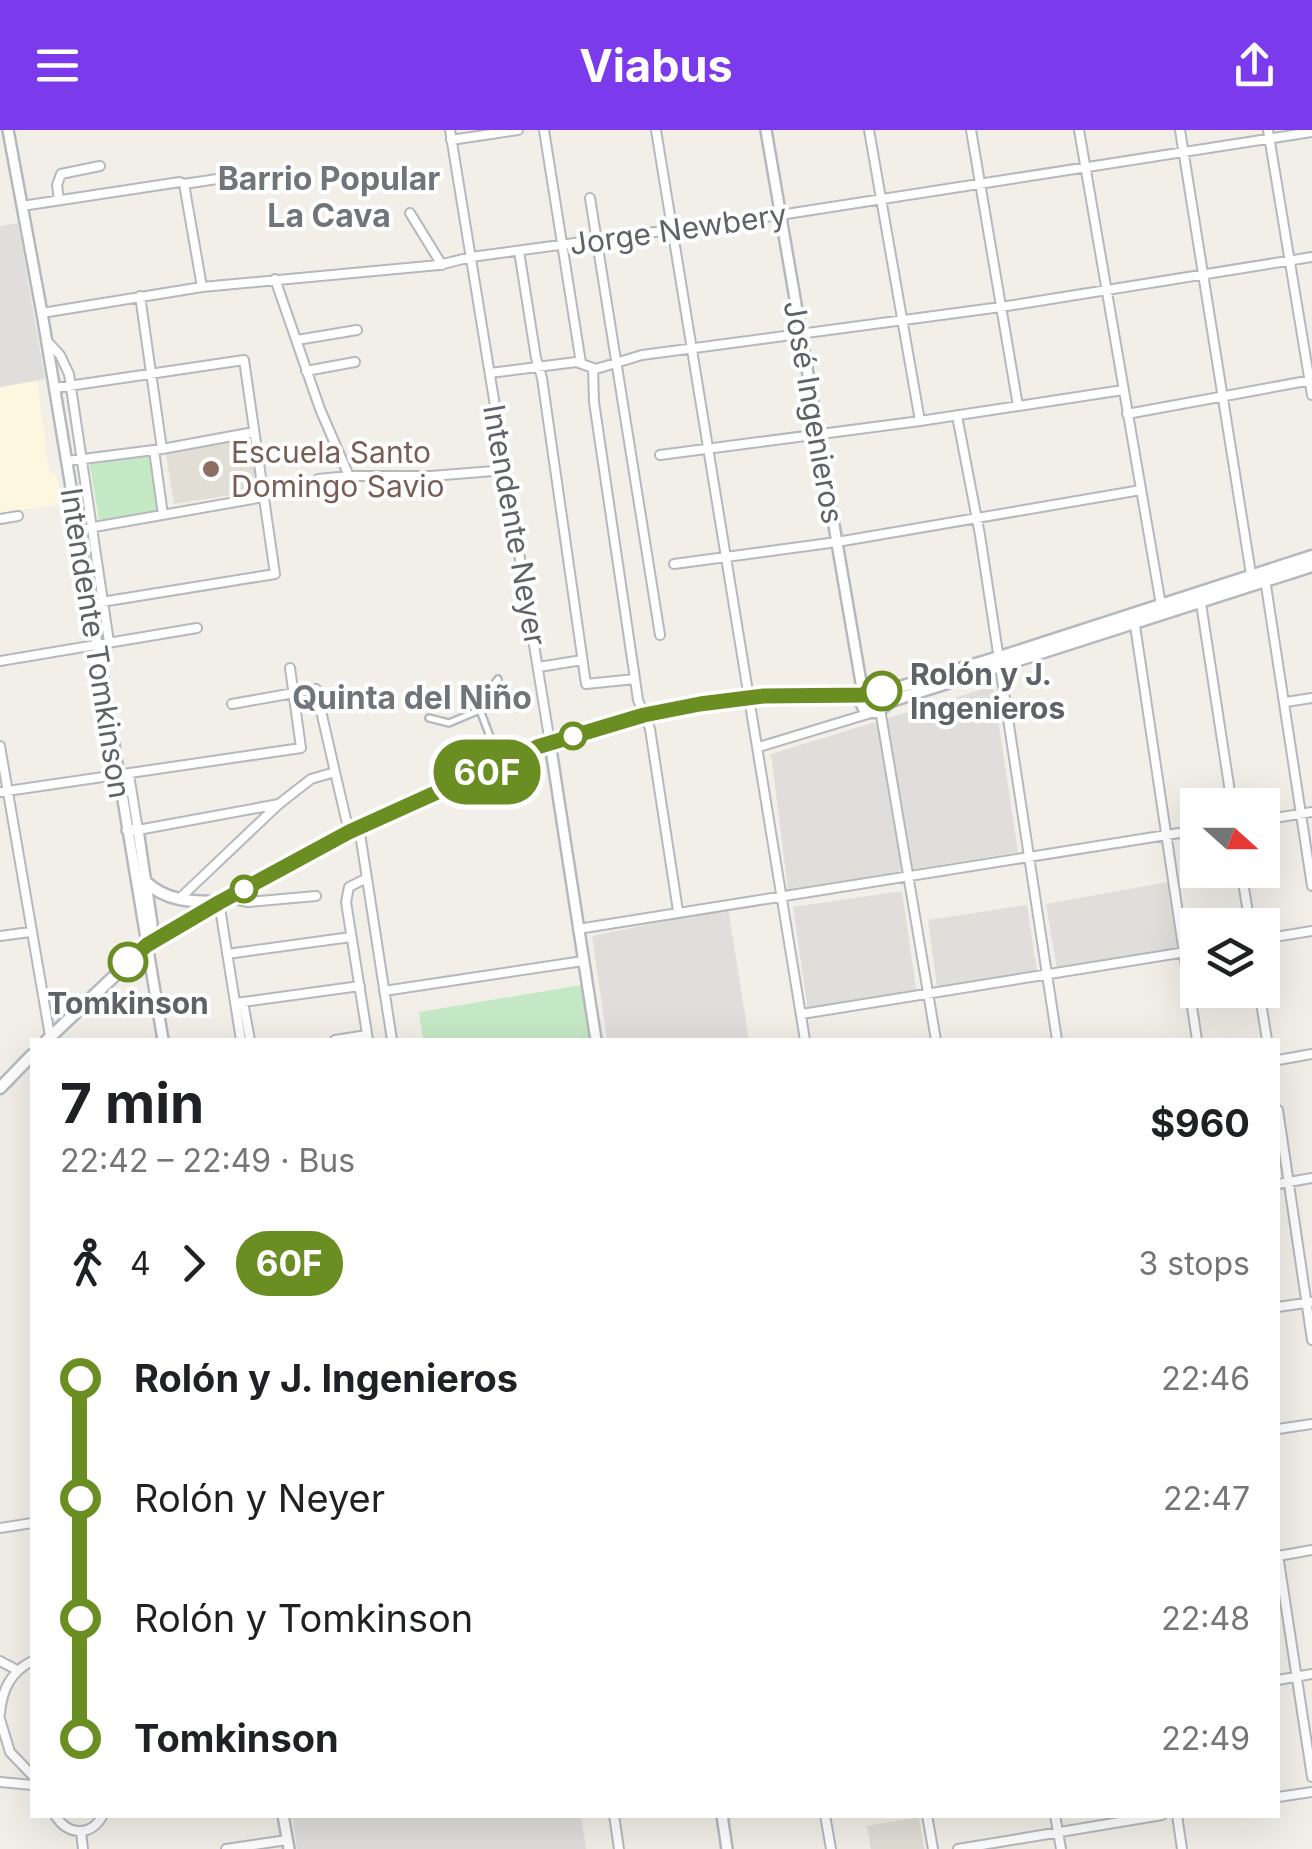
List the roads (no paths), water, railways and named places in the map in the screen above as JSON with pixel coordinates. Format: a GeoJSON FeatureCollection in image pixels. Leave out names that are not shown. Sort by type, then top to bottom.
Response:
{"type":"FeatureCollection","features":[{"type":"Feature","properties":{"kind":"main road"},"geometry":{"type":"LineString","coordinates":[[1265,577],[1312,556]]}},
{"type":"Feature","properties":{"kind":"main road"},"geometry":{"type":"LineString","coordinates":[[862,697],[862,708],[878,709],[998,662],[1265,577],[1312,566]]}},
{"type":"Feature","properties":{"kind":"main road"},"geometry":{"type":"LineString","coordinates":[[1134,618],[1161,605],[1200,597]]}},
{"type":"Feature","properties":{"kind":"main road"},"geometry":{"type":"LineString","coordinates":[[48,1038],[147,945],[354,830],[550,743],[644,715],[751,697],[862,697],[998,662]]}},
{"type":"Feature","properties":{"kind":"main road"},"geometry":{"type":"LineString","coordinates":[[877,692],[878,709]]}},
{"type":"Feature","properties":{"kind":"main road"},"geometry":{"type":"LineString","coordinates":[[146,882],[155,890],[180,899],[224,900]]}},
{"type":"Feature","properties":{"kind":"main road"},"geometry":{"type":"LineString","coordinates":[[0,1088],[30,1057]]}},
{"type":"Feature","properties":{"kind":"street","name":"Intendente Tomkinson"},"geometry":{"type":"LineString","coordinates":[[8,130],[55,388],[117,773],[146,882],[152,924],[147,945]]}},
{"type":"Feature","properties":{"kind":"street"},"geometry":{"type":"LineString","coordinates":[[450,135],[518,130]]}},
{"type":"Feature","properties":{"kind":"street"},"geometry":{"type":"LineString","coordinates":[[544,130],[581,363]]}},
{"type":"Feature","properties":{"kind":"street"},"geometry":{"type":"LineString","coordinates":[[656,130],[805,1038]]}},
{"type":"Feature","properties":{"kind":"street","name":"José Ingenieros"},"geometry":{"type":"LineString","coordinates":[[766,130],[862,697]]}},
{"type":"Feature","properties":{"kind":"street"},"geometry":{"type":"LineString","coordinates":[[869,130],[920,421]]}},
{"type":"Feature","properties":{"kind":"street"},"geometry":{"type":"LineString","coordinates":[[971,130],[1018,406]]}},
{"type":"Feature","properties":{"kind":"street"},"geometry":{"type":"LineString","coordinates":[[1079,130],[1161,605]]}},
{"type":"Feature","properties":{"kind":"street"},"geometry":{"type":"LineString","coordinates":[[1180,130],[1252,581]]}},
{"type":"Feature","properties":{"kind":"street","name":"Jorge Newbery"},"geometry":{"type":"LineString","coordinates":[[42,312],[202,286],[442,265],[470,257],[1184,152],[1269,134],[1312,132]]}},
{"type":"Feature","properties":{"kind":"street"},"geometry":{"type":"LineString","coordinates":[[1269,134],[1312,395]]}},
{"type":"Feature","properties":{"kind":"street","name":"Intendente Neyer"},"geometry":{"type":"LineString","coordinates":[[450,135],[539,667],[596,1038]]}},
{"type":"Feature","properties":{"kind":"street"},"geometry":{"type":"LineString","coordinates":[[59,200],[57,185],[61,174],[100,166]]}},
{"type":"Feature","properties":{"kind":"street"},"geometry":{"type":"LineString","coordinates":[[22,206],[174,181],[184,184],[230,178]]}},
{"type":"Feature","properties":{"kind":"street"},"geometry":{"type":"LineString","coordinates":[[184,184],[202,286]]}},
{"type":"Feature","properties":{"kind":"street"},"geometry":{"type":"LineString","coordinates":[[590,198],[660,635]]}},
{"type":"Feature","properties":{"kind":"street"},"geometry":{"type":"LineString","coordinates":[[410,214],[442,265]]}},
{"type":"Feature","properties":{"kind":"street"},"geometry":{"type":"LineString","coordinates":[[519,251],[586,684],[635,679]]}},
{"type":"Feature","properties":{"kind":"street"},"geometry":{"type":"LineString","coordinates":[[490,372],[581,363],[593,368],[642,355],[1001,307],[1312,257]]}},
{"type":"Feature","properties":{"kind":"street"},"geometry":{"type":"LineString","coordinates":[[275,279],[349,476]]}},
{"type":"Feature","properties":{"kind":"street"},"geometry":{"type":"LineString","coordinates":[[140,296],[152,374],[163,515]]}},
{"type":"Feature","properties":{"kind":"street"},"geometry":{"type":"LineString","coordinates":[[297,340],[357,330]]}},
{"type":"Feature","properties":{"kind":"street","name":"Intendente Tomkinson"},"geometry":{"type":"LineString","coordinates":[[46,340],[64,363],[70,386],[109,642]]}},
{"type":"Feature","properties":{"kind":"street"},"geometry":{"type":"LineString","coordinates":[[55,388],[244,358],[274,574],[89,604]]}},
{"type":"Feature","properties":{"kind":"street"},"geometry":{"type":"LineString","coordinates":[[306,370],[354,362]]}},
{"type":"Feature","properties":{"kind":"street"},"geometry":{"type":"LineString","coordinates":[[593,368],[594,402],[635,679],[650,729],[678,912]]}},
{"type":"Feature","properties":{"kind":"street"},"geometry":{"type":"LineString","coordinates":[[1126,414],[1311,380]]}},
{"type":"Feature","properties":{"kind":"street"},"geometry":{"type":"LineString","coordinates":[[660,455],[1123,390]]}},
{"type":"Feature","properties":{"kind":"street"},"geometry":{"type":"LineString","coordinates":[[958,416],[977,517],[1056,1038]]}},
{"type":"Feature","properties":{"kind":"street"},"geometry":{"type":"LineString","coordinates":[[67,461],[254,432]]}},
{"type":"Feature","properties":{"kind":"street"},"geometry":{"type":"LineString","coordinates":[[318,480],[506,470]]}},
{"type":"Feature","properties":{"kind":"street"},"geometry":{"type":"LineString","coordinates":[[674,564],[837,542],[1141,490]]}},
{"type":"Feature","properties":{"kind":"street"},"geometry":{"type":"LineString","coordinates":[[78,530],[264,497]]}},
{"type":"Feature","properties":{"kind":"street"},"geometry":{"type":"LineString","coordinates":[[0,519],[18,516]]}},
{"type":"Feature","properties":{"kind":"street"},"geometry":{"type":"LineString","coordinates":[[1265,577],[1307,813],[1312,886]]}},
{"type":"Feature","properties":{"kind":"street"},"geometry":{"type":"LineString","coordinates":[[1200,597],[1229,788]]}},
{"type":"Feature","properties":{"kind":"street"},"geometry":{"type":"LineString","coordinates":[[1134,618],[1180,924]]}},
{"type":"Feature","properties":{"kind":"street"},"geometry":{"type":"LineString","coordinates":[[0,661],[197,628]]}},
{"type":"Feature","properties":{"kind":"street"},"geometry":{"type":"LineString","coordinates":[[539,667],[582,660]]}},
{"type":"Feature","properties":{"kind":"street"},"geometry":{"type":"LineString","coordinates":[[4,791],[300,748],[290,668]]}},
{"type":"Feature","properties":{"kind":"street"},"geometry":{"type":"LineString","coordinates":[[429,718],[449,723],[487,707],[484,699],[498,679]]}},
{"type":"Feature","properties":{"kind":"street"},"geometry":{"type":"LineString","coordinates":[[232,704],[317,690],[335,772],[367,878],[392,1038]]}},
{"type":"Feature","properties":{"kind":"street"},"geometry":{"type":"LineString","coordinates":[[1286,702],[1312,698]]}},
{"type":"Feature","properties":{"kind":"street"},"geometry":{"type":"LineString","coordinates":[[759,747],[878,709],[936,1038]]}},
{"type":"Feature","properties":{"kind":"street"},"geometry":{"type":"LineString","coordinates":[[480,710],[501,766]]}},
{"type":"Feature","properties":{"kind":"street"},"geometry":{"type":"LineString","coordinates":[[0,746],[4,791],[48,1038]]}},
{"type":"Feature","properties":{"kind":"street"},"geometry":{"type":"LineString","coordinates":[[180,899],[279,804],[311,779],[335,772]]}},
{"type":"Feature","properties":{"kind":"street","name":"Intendente Tomkinson"},"geometry":{"type":"LineString","coordinates":[[128,774],[147,945],[163,1038]]}},
{"type":"Feature","properties":{"kind":"street"},"geometry":{"type":"LineString","coordinates":[[132,830],[279,804]]}},
{"type":"Feature","properties":{"kind":"street"},"geometry":{"type":"LineString","coordinates":[[1280,817],[1307,813]]}},
{"type":"Feature","properties":{"kind":"street"},"geometry":{"type":"LineString","coordinates":[[578,929],[1180,832]]}},
{"type":"Feature","properties":{"kind":"street"},"geometry":{"type":"LineString","coordinates":[[367,878],[349,887],[346,902],[368,1037]]}},
{"type":"Feature","properties":{"kind":"street"},"geometry":{"type":"LineString","coordinates":[[249,1038],[227,954],[224,900],[248,902],[316,896]]}},
{"type":"Feature","properties":{"kind":"street"},"geometry":{"type":"LineString","coordinates":[[1280,936],[1312,931]]}},
{"type":"Feature","properties":{"kind":"street"},"geometry":{"type":"LineString","coordinates":[[0,936],[30,932]]}},
{"type":"Feature","properties":{"kind":"street"},"geometry":{"type":"LineString","coordinates":[[227,954],[352,938]]}},
{"type":"Feature","properties":{"kind":"street"},"geometry":{"type":"LineString","coordinates":[[802,1014],[1180,953]]}},
{"type":"Feature","properties":{"kind":"street"},"geometry":{"type":"LineString","coordinates":[[384,991],[583,960]]}},
{"type":"Feature","properties":{"kind":"street"},"geometry":{"type":"LineString","coordinates":[[240,1003],[360,986]]}},
{"type":"Feature","properties":{"kind":"street"},"geometry":{"type":"LineString","coordinates":[[240,1003],[241,1038]]}},
{"type":"Feature","properties":{"kind":"street"},"geometry":{"type":"LineString","coordinates":[[1193,1008],[1198,1038]]}},
{"type":"Feature","properties":{"kind":"street"},"geometry":{"type":"LineString","coordinates":[[1263,1008],[1267,1038]]}},
{"type":"Feature","properties":{"kind":"street"},"geometry":{"type":"LineString","coordinates":[[1280,1060],[1312,1054]]}},
{"type":"Feature","properties":{"kind":"street"},"geometry":{"type":"LineString","coordinates":[[1280,1124],[1312,1340]]}},
{"type":"Feature","properties":{"kind":"street"},"geometry":{"type":"LineString","coordinates":[[1280,1184],[1312,1178]]}},
{"type":"Feature","properties":{"kind":"street"},"geometry":{"type":"LineString","coordinates":[[1280,1308],[1309,1302]]}},
{"type":"Feature","properties":{"kind":"street"},"geometry":{"type":"LineString","coordinates":[[1280,1429],[1312,1424]]}},
{"type":"Feature","properties":{"kind":"street"},"geometry":{"type":"LineString","coordinates":[[0,1528],[30,1523]]}},
{"type":"Feature","properties":{"kind":"street"},"geometry":{"type":"LineString","coordinates":[[1280,1555],[1312,1550]]}},
{"type":"Feature","properties":{"kind":"street"},"geometry":{"type":"LineString","coordinates":[[1280,1569],[1312,1778]]}},
{"type":"Feature","properties":{"kind":"street"},"geometry":{"type":"LineString","coordinates":[[0,1660],[17,1670]]}},
{"type":"Feature","properties":{"kind":"street"},"geometry":{"type":"LineString","coordinates":[[30,1661],[9,1680],[0,1716],[10,1752],[30,1773]]}},
{"type":"Feature","properties":{"kind":"street"},"geometry":{"type":"LineString","coordinates":[[0,1674],[9,1680]]}},
{"type":"Feature","properties":{"kind":"street"},"geometry":{"type":"LineString","coordinates":[[1280,1680],[1312,1674]]}},
{"type":"Feature","properties":{"kind":"street"},"geometry":{"type":"LineString","coordinates":[[0,1782],[30,1785]]}},
{"type":"Feature","properties":{"kind":"street"},"geometry":{"type":"LineString","coordinates":[[1280,1797],[1312,1792]]}},
{"type":"Feature","properties":{"kind":"street"},"geometry":{"type":"LineString","coordinates":[[58,1818],[65,1826],[81,1832],[92,1828],[100,1818]]}},
{"type":"Feature","properties":{"kind":"street"},"geometry":{"type":"LineString","coordinates":[[226,1849],[288,1845],[284,1818]]}},
{"type":"Feature","properties":{"kind":"street"},"geometry":{"type":"LineString","coordinates":[[614,1818],[619,1849]]}},
{"type":"Feature","properties":{"kind":"street"},"geometry":{"type":"LineString","coordinates":[[722,1818],[726,1849]]}},
{"type":"Feature","properties":{"kind":"street"},"geometry":{"type":"LineString","coordinates":[[826,1818],[832,1849]]}},
{"type":"Feature","properties":{"kind":"street"},"geometry":{"type":"LineString","coordinates":[[927,1818],[932,1849]]}},
{"type":"Feature","properties":{"kind":"street"},"geometry":{"type":"LineString","coordinates":[[1056,1818],[1061,1849]]}},
{"type":"Feature","properties":{"kind":"street"},"geometry":{"type":"LineString","coordinates":[[958,1849],[1142,1818]]}},
{"type":"Feature","properties":{"kind":"street"},"geometry":{"type":"LineString","coordinates":[[1177,1818],[1182,1849]]}},
{"type":"Feature","properties":{"kind":"street"},"geometry":{"type":"LineString","coordinates":[[81,1832],[83,1849]]}},
{"type":"Feature","properties":{"kind":"place","name":"Escuela Santo Domingo Savio"},"geometry":{"type":"Point","coordinates":[211,469]}},
{"type":"Feature","properties":{"kind":"place","name":"Rolón y J. Ingenieros"},"geometry":{"type":"Point","coordinates":[882,691]}},
{"type":"Feature","properties":{"kind":"place","name":"Tomkinson"},"geometry":{"type":"Point","coordinates":[128,962]}},
{"type":"Feature","properties":{"kind":"district","name":"Barrio Popular La Cava"},"geometry":{"type":"Point","coordinates":[329,196]}},
{"type":"Feature","properties":{"kind":"district","name":"Quinta del Niño"},"geometry":{"type":"Point","coordinates":[412,697]}}]}
